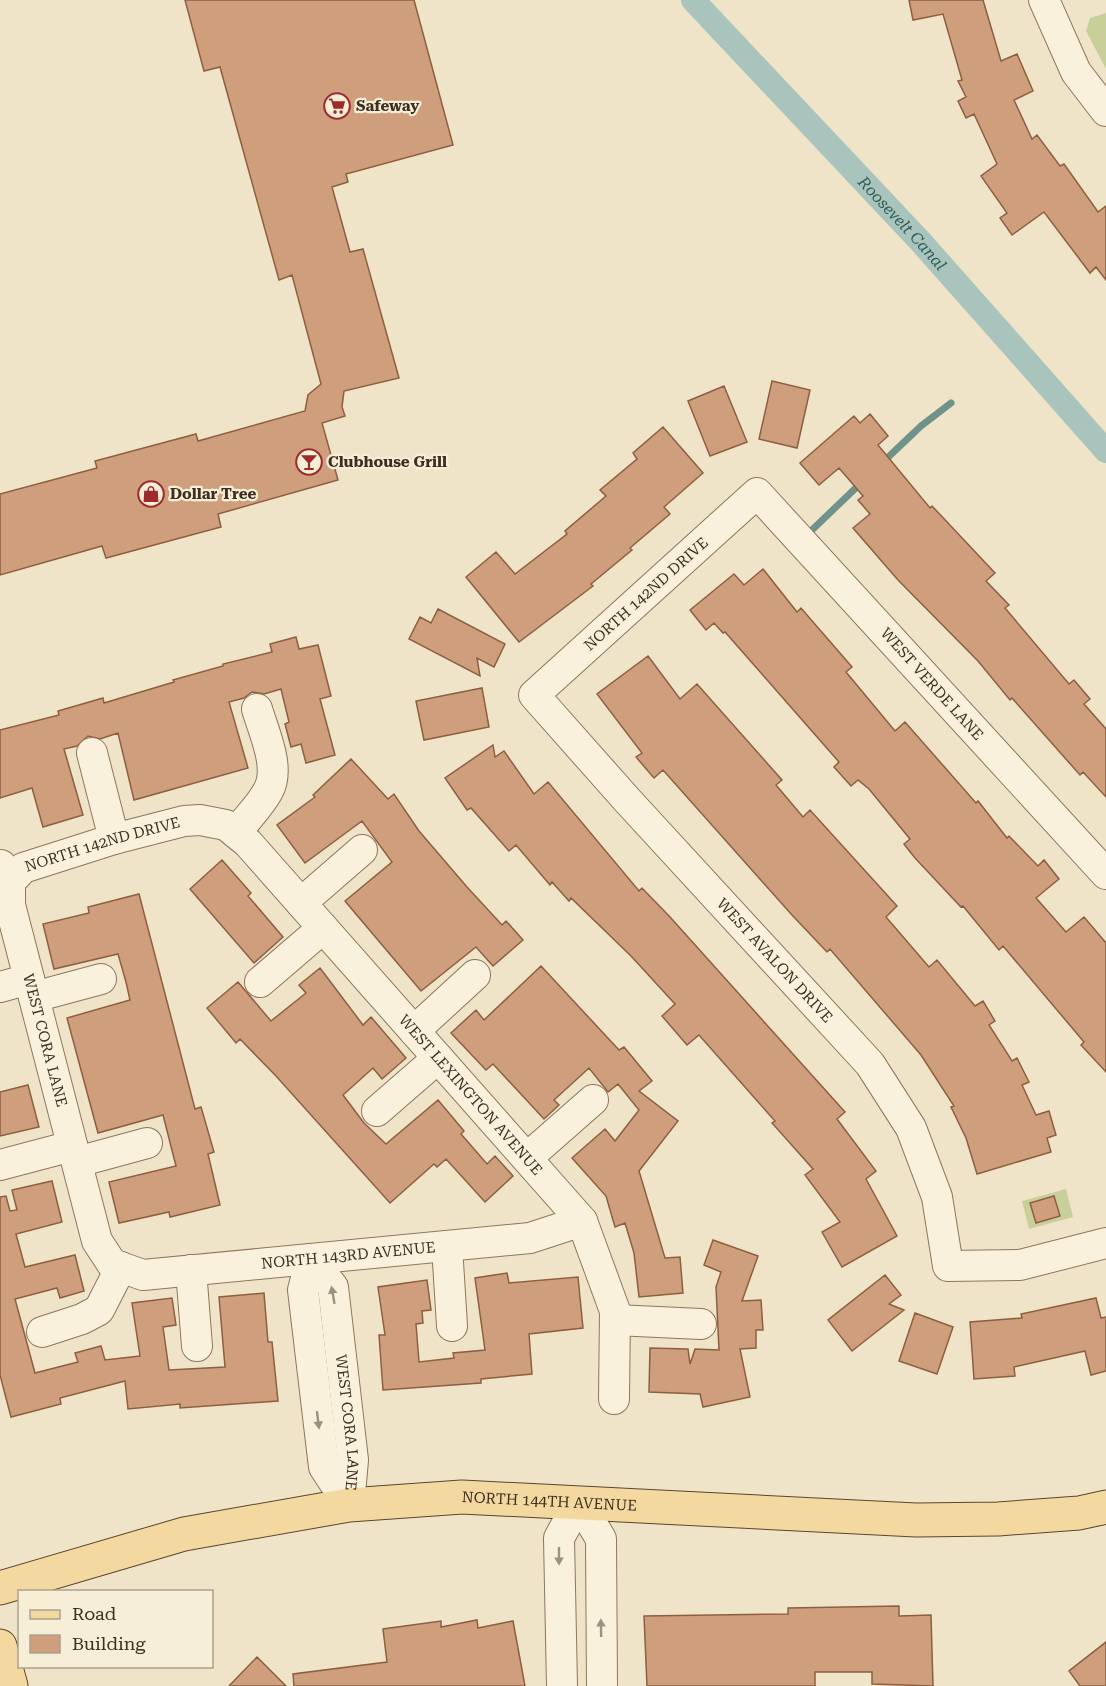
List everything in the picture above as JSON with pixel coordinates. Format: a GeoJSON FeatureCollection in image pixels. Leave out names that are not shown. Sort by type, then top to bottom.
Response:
{"type":"FeatureCollection","features":[{"type":"Feature","properties":{"kind":"main road","name":"NORTH 144TH AVENUE"},"geometry":{"type":"LineString","coordinates":[[0,1588],[184,1534],[349,1505],[462,1497],[916,1520],[998,1519],[1078,1513],[1106,1507]]}},
{"type":"Feature","properties":{"kind":"main road"},"geometry":{"type":"LineString","coordinates":[[0,1646],[10,1686]]}},
{"type":"Feature","properties":{"kind":"street"},"geometry":{"type":"LineString","coordinates":[[1047,1],[1077,72],[1106,111]]}},
{"type":"Feature","properties":{"kind":"street","name":"NORTH 142ND DRIVE"},"geometry":{"type":"LineString","coordinates":[[534,695],[758,493]]}},
{"type":"Feature","properties":{"kind":"street","name":"WEST VERDE LANE"},"geometry":{"type":"LineString","coordinates":[[758,493],[1106,874]]}},
{"type":"Feature","properties":{"kind":"street","name":"WEST AVALON DRIVE"},"geometry":{"type":"LineString","coordinates":[[534,695],[628,801],[870,1064],[911,1128],[934,1187],[948,1266],[1020,1265],[1106,1243]]}},
{"type":"Feature","properties":{"kind":"street"},"geometry":{"type":"LineString","coordinates":[[236,832],[268,791],[273,774],[271,756],[257,709]]}},
{"type":"Feature","properties":{"kind":"street"},"geometry":{"type":"LineString","coordinates":[[92,753],[114,839]]}},
{"type":"Feature","properties":{"kind":"street","name":"NORTH 142ND DRIVE"},"geometry":{"type":"LineString","coordinates":[[5,873],[114,839],[200,820]]}},
{"type":"Feature","properties":{"kind":"street","name":"WEST LEXINGTON AVENUE"},"geometry":{"type":"LineString","coordinates":[[200,820],[226,825],[248,843],[582,1221],[615,1311],[614,1399]]}},
{"type":"Feature","properties":{"kind":"street"},"geometry":{"type":"LineString","coordinates":[[301,903],[363,850]]}},
{"type":"Feature","properties":{"kind":"street","name":"WEST CORA LANE"},"geometry":{"type":"LineString","coordinates":[[5,873],[10,905],[97,1241],[116,1266]]}},
{"type":"Feature","properties":{"kind":"street"},"geometry":{"type":"LineString","coordinates":[[260,982],[323,928]]}},
{"type":"Feature","properties":{"kind":"street"},"geometry":{"type":"LineString","coordinates":[[414,1031],[475,975]]}},
{"type":"Feature","properties":{"kind":"street"},"geometry":{"type":"LineString","coordinates":[[0,987],[32,988],[100,979]]}},
{"type":"Feature","properties":{"kind":"street"},"geometry":{"type":"LineString","coordinates":[[377,1111],[438,1058]]}},
{"type":"Feature","properties":{"kind":"street"},"geometry":{"type":"LineString","coordinates":[[527,1158],[593,1100]]}},
{"type":"Feature","properties":{"kind":"street"},"geometry":{"type":"LineString","coordinates":[[0,1165],[147,1143]]}},
{"type":"Feature","properties":{"kind":"street","name":"NORTH 143RD AVENUE"},"geometry":{"type":"LineString","coordinates":[[116,1266],[143,1275],[530,1238],[582,1221]]}},
{"type":"Feature","properties":{"kind":"street"},"geometry":{"type":"LineString","coordinates":[[447,1246],[452,1326]]}},
{"type":"Feature","properties":{"kind":"street","name":"WEST CORA LANE"},"geometry":{"type":"LineString","coordinates":[[311,1259],[333,1287],[353,1460],[349,1505]]}},
{"type":"Feature","properties":{"kind":"street","name":"WEST CORA LANE"},"geometry":{"type":"LineString","coordinates":[[311,1259],[303,1290],[324,1467],[349,1505]]}},
{"type":"Feature","properties":{"kind":"street"},"geometry":{"type":"LineString","coordinates":[[42,1332],[82,1319],[99,1310],[116,1266]]}},
{"type":"Feature","properties":{"kind":"street"},"geometry":{"type":"LineString","coordinates":[[191,1270],[197,1346]]}},
{"type":"Feature","properties":{"kind":"street"},"geometry":{"type":"LineString","coordinates":[[615,1320],[701,1324]]}},
{"type":"Feature","properties":{"kind":"street"},"geometry":{"type":"LineString","coordinates":[[314,1388],[344,1383]]}},
{"type":"Feature","properties":{"kind":"street"},"geometry":{"type":"LineString","coordinates":[[562,1686],[559,1538],[579,1502]]}},
{"type":"Feature","properties":{"kind":"street"},"geometry":{"type":"LineString","coordinates":[[579,1502],[601,1539],[602,1686]]}},
{"type":"Feature","properties":{"kind":"green space"},"geometry":{"type":"Polygon","coordinates":[[[1106,13],[1106,69],[1086,31],[1090,18],[1106,13]]]}},
{"type":"Feature","properties":{"kind":"green space"},"geometry":{"type":"Polygon","coordinates":[[[1066,1189],[1073,1217],[1029,1229],[1022,1201],[1066,1189]]]}},
{"type":"Feature","properties":{"kind":"building"},"geometry":{"type":"Polygon","coordinates":[[[185,0],[414,0],[453,145],[346,174],[348,182],[332,187],[350,252],[363,249],[399,378],[344,391],[342,407],[345,416],[322,423],[338,480],[218,514],[221,527],[106,558],[102,546],[0,575],[0,494],[97,468],[95,461],[196,434],[198,441],[305,411],[308,395],[321,384],[292,275],[279,280],[220,67],[204,71],[185,0]]]}},
{"type":"Feature","properties":{"kind":"building"},"geometry":{"type":"Polygon","coordinates":[[[909,0],[983,0],[1001,61],[1017,54],[1033,91],[1014,100],[1032,139],[1037,135],[1060,166],[1064,164],[1098,212],[1106,206],[1106,280],[1096,267],[1090,273],[1044,212],[1012,235],[1000,218],[1007,213],[981,176],[997,164],[974,114],[966,118],[958,101],[966,97],[958,81],[962,80],[943,14],[913,20],[909,0]]]}},
{"type":"Feature","properties":{"kind":"building"},"geometry":{"type":"Polygon","coordinates":[[[772,381],[810,390],[797,448],[759,439],[772,381]]]}},
{"type":"Feature","properties":{"kind":"building"},"geometry":{"type":"Polygon","coordinates":[[[724,386],[747,442],[710,456],[688,401],[724,386]]]}},
{"type":"Feature","properties":{"kind":"building"},"geometry":{"type":"Polygon","coordinates":[[[870,414],[888,436],[878,445],[930,508],[932,506],[995,573],[986,581],[1009,605],[1005,608],[1069,684],[1074,680],[1090,699],[1084,704],[1106,729],[1106,797],[1083,772],[1080,775],[1012,698],[1010,700],[978,661],[898,580],[853,528],[870,514],[858,500],[863,496],[839,468],[819,485],[800,463],[854,416],[860,423],[870,414]]]}},
{"type":"Feature","properties":{"kind":"building"},"geometry":{"type":"Polygon","coordinates":[[[663,427],[703,473],[664,507],[670,514],[591,584],[593,586],[519,642],[466,577],[496,552],[515,574],[567,534],[565,531],[606,496],[600,490],[637,459],[633,453],[663,427]]]}},
{"type":"Feature","properties":{"kind":"building"},"geometry":{"type":"Polygon","coordinates":[[[763,569],[797,612],[801,608],[852,667],[846,672],[895,731],[905,722],[976,803],[978,801],[1007,838],[1009,836],[1038,866],[1044,860],[1059,879],[1036,898],[1066,932],[1084,917],[1106,943],[1106,1072],[1081,1045],[1084,1042],[1003,946],[999,950],[963,906],[961,907],[915,858],[904,844],[910,839],[869,789],[858,780],[851,786],[834,767],[839,762],[725,632],[723,633],[714,623],[706,630],[690,610],[734,574],[744,585],[763,569]]]}},
{"type":"Feature","properties":{"kind":"building"},"geometry":{"type":"Polygon","coordinates":[[[438,609],[505,644],[494,667],[477,658],[480,676],[409,639],[420,617],[431,623],[438,609]]]}},
{"type":"Feature","properties":{"kind":"building"},"geometry":{"type":"Polygon","coordinates":[[[296,637],[299,649],[318,645],[331,696],[320,699],[335,755],[306,763],[301,744],[291,747],[285,724],[289,722],[281,689],[264,694],[252,692],[244,698],[229,702],[248,768],[134,800],[118,733],[100,739],[88,736],[77,746],[64,749],[83,815],[43,827],[32,788],[0,798],[0,730],[59,715],[58,711],[103,698],[104,703],[223,666],[223,664],[272,652],[270,644],[296,637]]]}},
{"type":"Feature","properties":{"kind":"building"},"geometry":{"type":"Polygon","coordinates":[[[648,656],[680,699],[697,684],[782,780],[776,785],[803,817],[810,810],[897,906],[886,917],[929,967],[937,960],[975,1006],[983,1001],[995,1021],[989,1025],[1012,1061],[1017,1058],[1029,1082],[1022,1085],[1036,1115],[1049,1111],[1056,1135],[1047,1138],[1051,1152],[977,1174],[966,1138],[951,1107],[954,1106],[921,1055],[830,949],[827,952],[792,915],[663,770],[654,778],[636,757],[642,753],[597,694],[648,656]]]}},
{"type":"Feature","properties":{"kind":"building"},"geometry":{"type":"Polygon","coordinates":[[[482,688],[489,727],[424,740],[416,701],[482,688]]]}},
{"type":"Feature","properties":{"kind":"building"},"geometry":{"type":"Polygon","coordinates":[[[493,745],[495,757],[504,751],[534,794],[548,782],[639,891],[642,888],[670,917],[845,1112],[837,1119],[876,1171],[866,1179],[897,1236],[842,1267],[822,1232],[840,1222],[805,1175],[813,1169],[772,1123],[775,1121],[699,1035],[687,1045],[662,1016],[675,1004],[631,956],[571,898],[569,901],[552,882],[550,885],[516,845],[509,851],[471,808],[467,810],[445,778],[493,745]]]}},
{"type":"Feature","properties":{"kind":"building"},"geometry":{"type":"Polygon","coordinates":[[[351,759],[388,799],[394,794],[419,831],[467,887],[502,925],[506,921],[523,940],[493,966],[476,947],[421,991],[345,901],[392,862],[362,821],[305,863],[277,825],[315,797],[313,795],[351,759]]]}},
{"type":"Feature","properties":{"kind":"building"},"geometry":{"type":"Polygon","coordinates":[[[222,860],[251,893],[248,896],[283,937],[254,963],[190,889],[222,860]]]}},
{"type":"Feature","properties":{"kind":"building"},"geometry":{"type":"Polygon","coordinates":[[[139,894],[195,1109],[201,1107],[214,1152],[208,1154],[220,1205],[170,1217],[169,1212],[119,1223],[109,1182],[176,1166],[163,1115],[98,1133],[67,1018],[130,1000],[126,982],[118,954],[54,969],[43,924],[89,913],[88,907],[139,894]]]}},
{"type":"Feature","properties":{"kind":"building"},"geometry":{"type":"Polygon","coordinates":[[[541,966],[619,1050],[624,1047],[652,1081],[639,1091],[678,1121],[639,1171],[665,1258],[680,1257],[683,1293],[639,1297],[634,1253],[625,1223],[615,1227],[606,1196],[572,1158],[605,1129],[615,1141],[639,1110],[618,1084],[608,1092],[589,1068],[554,1100],[559,1105],[544,1119],[493,1064],[486,1070],[451,1033],[476,1010],[484,1020],[541,966]]]}},
{"type":"Feature","properties":{"kind":"building"},"geometry":{"type":"Polygon","coordinates":[[[320,968],[363,1025],[371,1017],[406,1058],[382,1079],[373,1068],[343,1095],[364,1123],[386,1144],[438,1100],[464,1131],[461,1134],[487,1164],[495,1156],[513,1176],[485,1202],[446,1159],[437,1167],[434,1164],[390,1203],[276,1076],[240,1039],[236,1043],[207,1008],[238,982],[271,1021],[306,993],[299,985],[320,968]]]}},
{"type":"Feature","properties":{"kind":"building"},"geometry":{"type":"Polygon","coordinates":[[[28,1085],[39,1127],[0,1136],[0,1092],[28,1085]]]}},
{"type":"Feature","properties":{"kind":"building"},"geometry":{"type":"Polygon","coordinates":[[[52,1181],[62,1222],[16,1234],[25,1267],[75,1255],[84,1291],[60,1298],[57,1288],[15,1299],[35,1373],[78,1362],[75,1353],[101,1346],[105,1360],[140,1356],[132,1303],[172,1298],[176,1325],[163,1327],[169,1370],[225,1367],[219,1297],[264,1293],[268,1342],[272,1342],[278,1401],[180,1408],[180,1404],[128,1409],[125,1381],[60,1398],[61,1404],[11,1417],[0,1375],[0,1197],[6,1196],[10,1211],[17,1210],[12,1190],[52,1181]]]}},
{"type":"Feature","properties":{"kind":"building"},"geometry":{"type":"Polygon","coordinates":[[[1054,1196],[1060,1216],[1036,1223],[1030,1203],[1054,1196]]]}},
{"type":"Feature","properties":{"kind":"building"},"geometry":{"type":"Polygon","coordinates":[[[713,1240],[758,1256],[742,1301],[761,1300],[763,1330],[756,1330],[756,1348],[740,1349],[750,1397],[703,1407],[700,1394],[649,1392],[650,1348],[688,1349],[690,1364],[695,1349],[719,1350],[716,1287],[721,1272],[704,1265],[713,1240]]]}},
{"type":"Feature","properties":{"kind":"building"},"geometry":{"type":"Polygon","coordinates":[[[507,1273],[509,1283],[578,1277],[583,1328],[529,1334],[532,1374],[481,1379],[481,1383],[383,1390],[379,1335],[385,1335],[378,1287],[427,1280],[431,1310],[422,1311],[423,1323],[416,1324],[419,1362],[454,1358],[453,1353],[485,1350],[475,1278],[507,1273]]]}},
{"type":"Feature","properties":{"kind":"building"},"geometry":{"type":"Polygon","coordinates":[[[885,1275],[901,1295],[889,1304],[904,1310],[852,1351],[828,1320],[885,1275]]]}},
{"type":"Feature","properties":{"kind":"building"},"geometry":{"type":"Polygon","coordinates":[[[1096,1298],[1101,1318],[1106,1317],[1106,1371],[1091,1375],[1085,1351],[1014,1367],[1015,1376],[974,1379],[970,1322],[1022,1318],[1021,1314],[1096,1298]]]}},
{"type":"Feature","properties":{"kind":"building"},"geometry":{"type":"Polygon","coordinates":[[[915,1313],[953,1327],[937,1374],[899,1361],[915,1313]]]}},
{"type":"Feature","properties":{"kind":"building"},"geometry":{"type":"Polygon","coordinates":[[[899,1606],[899,1616],[931,1615],[933,1686],[872,1684],[872,1672],[815,1672],[815,1686],[647,1686],[644,1616],[788,1614],[788,1608],[899,1606]]]}},
{"type":"Feature","properties":{"kind":"building"},"geometry":{"type":"Polygon","coordinates":[[[477,1620],[478,1628],[513,1621],[525,1686],[294,1686],[293,1674],[387,1662],[383,1629],[441,1621],[441,1627],[477,1620]]]}},
{"type":"Feature","properties":{"kind":"building"},"geometry":{"type":"Polygon","coordinates":[[[1106,1642],[1106,1686],[1080,1686],[1069,1671],[1106,1642]]]}},
{"type":"Feature","properties":{"kind":"building"},"geometry":{"type":"Polygon","coordinates":[[[257,1657],[286,1686],[229,1686],[257,1657]]]}},
{"type":"Feature","properties":{"kind":"waterway","name":"Roosevelt Canal"},"geometry":{"type":"LineString","coordinates":[[693,0],[920,241],[1106,451]]}},
{"type":"Feature","properties":{"kind":"waterway"},"geometry":{"type":"LineString","coordinates":[[882,463],[921,426],[951,403]]}},
{"type":"Feature","properties":{"kind":"waterway"},"geometry":{"type":"LineString","coordinates":[[813,529],[861,483]]}},
{"type":"Feature","properties":{"kind":"place","name":"Safeway"},"geometry":{"type":"Point","coordinates":[337,106]}},
{"type":"Feature","properties":{"kind":"place","name":"Clubhouse Grill"},"geometry":{"type":"Point","coordinates":[309,462]}},
{"type":"Feature","properties":{"kind":"place","name":"Dollar Tree"},"geometry":{"type":"Point","coordinates":[151,494]}}]}
